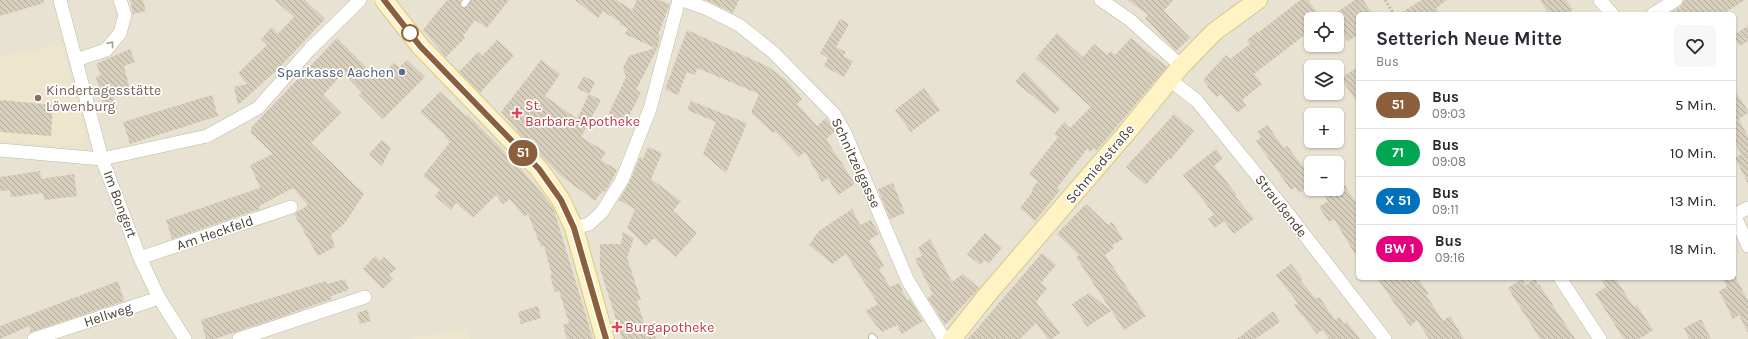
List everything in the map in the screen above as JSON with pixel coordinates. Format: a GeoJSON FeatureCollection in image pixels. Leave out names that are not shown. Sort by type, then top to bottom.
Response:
{"type":"FeatureCollection","features":[{"type":"Feature","properties":{"kind":"street","name":"Im Bongert"},"geometry":{"type":"LineString","coordinates":[[60,0],[102,159],[140,258],[159,298],[186,339]]}},
{"type":"Feature","properties":{"kind":"street"},"geometry":{"type":"LineString","coordinates":[[76,60],[106,50],[120,33],[125,15],[120,0]]}},
{"type":"Feature","properties":{"kind":"street"},"geometry":{"type":"LineString","coordinates":[[0,150],[102,159],[207,136],[258,108],[310,49],[360,0]]}},
{"type":"Feature","properties":{"kind":"street"},"geometry":{"type":"LineString","coordinates":[[384,0],[420,46],[539,169],[561,200],[574,228],[606,339]]}},
{"type":"Feature","properties":{"kind":"street"},"geometry":{"type":"LineString","coordinates":[[574,228],[589,224],[602,212],[622,180],[650,109],[678,0]]}},
{"type":"Feature","properties":{"kind":"street","name":"Schnitzelgasse"},"geometry":{"type":"LineString","coordinates":[[683,0],[707,9],[739,25],[773,52],[834,114],[846,133],[908,281],[944,339]]}},
{"type":"Feature","properties":{"kind":"street"},"geometry":{"type":"LineString","coordinates":[[1101,0],[1130,20],[1181,66]]}},
{"type":"Feature","properties":{"kind":"street","name":"Schmiedstraße"},"geometry":{"type":"LineString","coordinates":[[952,339],[987,295],[1108,155],[1181,66],[1214,32],[1258,0]]}},
{"type":"Feature","properties":{"kind":"street"},"geometry":{"type":"LineString","coordinates":[[1600,0],[1610,12]]}},
{"type":"Feature","properties":{"kind":"street"},"geometry":{"type":"LineString","coordinates":[[1656,12],[1676,0]]}},
{"type":"Feature","properties":{"kind":"street","name":"Straußende"},"geometry":{"type":"LineString","coordinates":[[1170,80],[1197,101],[1286,211],[1385,339]]}},
{"type":"Feature","properties":{"kind":"street","name":"Am Heckfeld"},"geometry":{"type":"LineString","coordinates":[[140,258],[291,207]]}},
{"type":"Feature","properties":{"kind":"street"},"geometry":{"type":"LineString","coordinates":[[1736,213],[1748,208]]}},
{"type":"Feature","properties":{"kind":"street"},"geometry":{"type":"LineString","coordinates":[[1736,219],[1748,246]]}},
{"type":"Feature","properties":{"kind":"street"},"geometry":{"type":"LineString","coordinates":[[1561,280],[1600,339]]}},
{"type":"Feature","properties":{"kind":"street","name":"Hellweg"},"geometry":{"type":"LineString","coordinates":[[34,339],[159,298]]}},
{"type":"Feature","properties":{"kind":"street"},"geometry":{"type":"LineString","coordinates":[[239,339],[365,298]]}},
{"type":"Feature","properties":{"kind":"path"},"geometry":{"type":"LineString","coordinates":[[1385,0],[1393,12]]}},
{"type":"Feature","properties":{"kind":"shaded area"},"geometry":{"type":"Polygon","coordinates":[[[0,0],[372,0],[415,56],[535,177],[564,225],[596,339],[0,339],[0,0]]]}},
{"type":"Feature","properties":{"kind":"shaded area"},"geometry":{"type":"Polygon","coordinates":[[[397,0],[1748,0],[1748,339],[616,339],[573,200],[544,163],[428,43],[397,0]]]}},
{"type":"Feature","properties":{"kind":"shaded area","name":"Kindertagesstätte Löwenburg"},"geometry":{"type":"Polygon","coordinates":[[[62,44],[87,138],[78,147],[0,141],[0,57],[62,44]]]}},
{"type":"Feature","properties":{"kind":"shaded area"},"geometry":{"type":"Polygon","coordinates":[[[466,329],[470,339],[410,339],[466,329]]]}},
{"type":"Feature","properties":{"kind":"building"},"geometry":{"type":"Polygon","coordinates":[[[0,0],[43,0],[44,3],[0,16],[0,0]]]}},
{"type":"Feature","properties":{"kind":"building"},"geometry":{"type":"Polygon","coordinates":[[[130,0],[143,0],[146,11],[133,14],[130,0]]]}},
{"type":"Feature","properties":{"kind":"building"},"geometry":{"type":"Polygon","coordinates":[[[275,0],[305,0],[325,19],[275,72],[238,105],[234,87],[247,84],[238,73],[267,45],[261,39],[272,27],[278,34],[294,17],[275,0]]]}},
{"type":"Feature","properties":{"kind":"building"},"geometry":{"type":"Polygon","coordinates":[[[447,0],[461,0],[460,5],[464,8],[468,7],[471,0],[509,0],[487,28],[475,20],[463,36],[465,38],[446,57],[423,30],[447,0]]]}},
{"type":"Feature","properties":{"kind":"building"},"geometry":{"type":"Polygon","coordinates":[[[575,0],[616,0],[632,10],[637,0],[658,0],[670,4],[658,35],[660,36],[658,47],[636,90],[641,93],[625,123],[608,115],[626,77],[623,67],[629,56],[655,48],[625,34],[628,28],[619,24],[620,22],[603,11],[598,18],[575,0]]]}},
{"type":"Feature","properties":{"kind":"building"},"geometry":{"type":"Polygon","coordinates":[[[706,0],[739,0],[733,13],[706,0]]]}},
{"type":"Feature","properties":{"kind":"building"},"geometry":{"type":"Polygon","coordinates":[[[1128,0],[1173,0],[1164,11],[1190,38],[1176,51],[1145,18],[1148,15],[1128,0]]]}},
{"type":"Feature","properties":{"kind":"building"},"geometry":{"type":"Polygon","coordinates":[[[1300,0],[1308,0],[1317,12],[1304,12],[1304,35],[1254,74],[1262,84],[1242,100],[1246,106],[1237,113],[1221,94],[1217,97],[1207,87],[1208,86],[1203,80],[1226,55],[1230,59],[1250,44],[1247,40],[1257,32],[1258,33],[1300,0]]]}},
{"type":"Feature","properties":{"kind":"building"},"geometry":{"type":"Polygon","coordinates":[[[1355,0],[1363,0],[1372,12],[1356,12],[1356,36],[1348,41],[1344,35],[1344,12],[1337,12],[1355,0]]]}},
{"type":"Feature","properties":{"kind":"building"},"geometry":{"type":"Polygon","coordinates":[[[1422,0],[1447,0],[1436,8],[1439,12],[1402,12],[1422,0]]]}},
{"type":"Feature","properties":{"kind":"building"},"geometry":{"type":"Polygon","coordinates":[[[1540,0],[1566,0],[1573,10],[1570,12],[1548,12],[1540,0]]]}},
{"type":"Feature","properties":{"kind":"building"},"geometry":{"type":"Polygon","coordinates":[[[1684,0],[1745,0],[1726,12],[1671,12],[1680,7],[1684,0]]]}},
{"type":"Feature","properties":{"kind":"building"},"geometry":{"type":"Polygon","coordinates":[[[840,19],[849,24],[836,47],[846,52],[843,56],[853,61],[844,77],[824,66],[828,58],[820,53],[840,19]]]}},
{"type":"Feature","properties":{"kind":"building"},"geometry":{"type":"Polygon","coordinates":[[[1748,26],[1748,41],[1740,46],[1736,40],[1736,34],[1748,26]]]}},
{"type":"Feature","properties":{"kind":"building"},"geometry":{"type":"Polygon","coordinates":[[[687,30],[767,66],[787,81],[802,99],[797,104],[817,126],[826,118],[830,123],[835,131],[826,139],[855,184],[838,195],[828,178],[822,182],[805,152],[799,157],[775,131],[773,133],[751,113],[759,94],[697,68],[695,75],[687,72],[678,95],[665,89],[687,30]]]}},
{"type":"Feature","properties":{"kind":"building"},"geometry":{"type":"Polygon","coordinates":[[[1057,33],[1083,57],[1094,44],[1107,55],[1111,51],[1115,55],[1131,38],[1167,67],[1097,150],[1094,148],[1090,152],[1087,149],[1057,188],[1060,190],[1035,221],[1020,208],[1031,194],[1038,181],[1029,174],[1058,137],[1054,134],[1064,122],[1070,128],[1091,107],[1036,58],[1057,33]]]}},
{"type":"Feature","properties":{"kind":"building"},"geometry":{"type":"Polygon","coordinates":[[[337,38],[378,79],[394,63],[399,68],[407,60],[425,77],[383,119],[359,95],[362,92],[343,73],[323,95],[341,113],[311,143],[364,194],[345,223],[331,235],[335,247],[318,256],[294,214],[308,205],[293,188],[259,206],[260,209],[172,239],[166,220],[260,188],[250,165],[273,154],[251,133],[251,128],[337,38]]]}},
{"type":"Feature","properties":{"kind":"building"},"geometry":{"type":"Polygon","coordinates":[[[497,40],[514,55],[480,93],[459,72],[478,52],[482,56],[497,40]]]}},
{"type":"Feature","properties":{"kind":"building"},"geometry":{"type":"Polygon","coordinates":[[[130,49],[135,62],[124,66],[130,90],[113,95],[117,109],[105,112],[96,77],[101,75],[96,64],[130,49]]]}},
{"type":"Feature","properties":{"kind":"building"},"geometry":{"type":"Polygon","coordinates":[[[541,60],[560,74],[545,96],[577,119],[589,94],[601,100],[581,137],[606,152],[601,160],[617,170],[605,192],[602,191],[595,201],[560,175],[517,131],[518,130],[501,112],[541,60]]]}},
{"type":"Feature","properties":{"kind":"building"},"geometry":{"type":"Polygon","coordinates":[[[1356,68],[1356,101],[1344,83],[1344,76],[1356,68]]]}},
{"type":"Feature","properties":{"kind":"building"},"geometry":{"type":"Polygon","coordinates":[[[1024,71],[1060,109],[1055,114],[1015,82],[1024,71]]]}},
{"type":"Feature","properties":{"kind":"building"},"geometry":{"type":"Polygon","coordinates":[[[584,76],[595,82],[589,94],[577,88],[584,76]]]}},
{"type":"Feature","properties":{"kind":"building"},"geometry":{"type":"Polygon","coordinates":[[[924,88],[940,110],[911,132],[895,110],[924,88]]]}},
{"type":"Feature","properties":{"kind":"building"},"geometry":{"type":"Polygon","coordinates":[[[440,92],[467,117],[467,114],[496,143],[523,171],[553,207],[593,339],[567,339],[563,325],[569,323],[559,291],[555,292],[544,246],[541,247],[528,214],[524,217],[510,199],[503,204],[496,195],[473,218],[456,203],[451,210],[435,196],[440,190],[423,176],[450,142],[445,137],[446,136],[420,112],[440,92]]]}},
{"type":"Feature","properties":{"kind":"building"},"geometry":{"type":"Polygon","coordinates":[[[1736,92],[1748,111],[1748,113],[1739,119],[1748,137],[1748,184],[1736,160],[1736,157],[1741,154],[1736,145],[1736,92]]]}},
{"type":"Feature","properties":{"kind":"building"},"geometry":{"type":"Polygon","coordinates":[[[212,95],[218,116],[130,144],[123,122],[212,95]]]}},
{"type":"Feature","properties":{"kind":"building"},"geometry":{"type":"Polygon","coordinates":[[[0,100],[53,105],[51,136],[0,132],[0,100]]]}},
{"type":"Feature","properties":{"kind":"building"},"geometry":{"type":"Polygon","coordinates":[[[691,101],[747,123],[726,173],[703,154],[716,122],[687,110],[691,101]]]}},
{"type":"Feature","properties":{"kind":"building"},"geometry":{"type":"Polygon","coordinates":[[[1174,114],[1194,131],[1170,160],[1169,158],[1146,185],[1126,167],[1174,114]]]}},
{"type":"Feature","properties":{"kind":"building"},"geometry":{"type":"Polygon","coordinates":[[[1267,125],[1284,148],[1287,146],[1304,168],[1304,190],[1299,193],[1295,187],[1291,190],[1256,141],[1261,137],[1257,132],[1267,125]]]}},
{"type":"Feature","properties":{"kind":"building"},"geometry":{"type":"Polygon","coordinates":[[[382,140],[391,148],[382,166],[369,154],[382,140]]]}},
{"type":"Feature","properties":{"kind":"building"},"geometry":{"type":"Polygon","coordinates":[[[648,147],[662,153],[651,179],[681,201],[673,211],[697,233],[676,257],[654,238],[646,246],[627,228],[635,209],[619,200],[629,183],[640,157],[643,159],[648,147]]]}},
{"type":"Feature","properties":{"kind":"building"},"geometry":{"type":"Polygon","coordinates":[[[1216,149],[1223,158],[1214,166],[1237,195],[1235,196],[1254,219],[1234,234],[1224,221],[1215,228],[1208,219],[1214,214],[1183,175],[1216,149]]]}},
{"type":"Feature","properties":{"kind":"building"},"geometry":{"type":"Polygon","coordinates":[[[40,171],[41,179],[74,174],[77,196],[44,200],[43,193],[11,197],[10,190],[0,191],[0,177],[40,171]]]}},
{"type":"Feature","properties":{"kind":"building"},"geometry":{"type":"Polygon","coordinates":[[[893,183],[905,213],[890,219],[878,189],[893,183]]]}},
{"type":"Feature","properties":{"kind":"building"},"geometry":{"type":"Polygon","coordinates":[[[1344,185],[1356,203],[1356,256],[1334,219],[1329,222],[1319,207],[1328,201],[1325,196],[1344,196],[1344,185]]]}},
{"type":"Feature","properties":{"kind":"building"},"geometry":{"type":"Polygon","coordinates":[[[1086,204],[1108,225],[1112,222],[1123,239],[1112,245],[1114,248],[1105,255],[1146,316],[1124,330],[1076,257],[1079,255],[1057,234],[1086,204]]]}},
{"type":"Feature","properties":{"kind":"building"},"geometry":{"type":"Polygon","coordinates":[[[852,209],[860,225],[871,220],[879,234],[869,240],[884,266],[879,269],[890,287],[899,283],[907,300],[910,299],[923,321],[902,334],[897,325],[882,332],[865,311],[878,304],[846,254],[832,264],[809,245],[819,231],[852,209]]]}},
{"type":"Feature","properties":{"kind":"building"},"geometry":{"type":"Polygon","coordinates":[[[623,232],[634,238],[627,258],[641,300],[637,301],[645,326],[651,325],[656,339],[622,339],[600,268],[600,244],[621,244],[623,232]]]}},
{"type":"Feature","properties":{"kind":"building"},"geometry":{"type":"Polygon","coordinates":[[[985,233],[1002,248],[989,263],[985,260],[980,265],[967,254],[985,233]]]}},
{"type":"Feature","properties":{"kind":"building"},"geometry":{"type":"Polygon","coordinates":[[[930,239],[952,282],[963,274],[979,288],[945,325],[928,298],[933,294],[915,259],[922,256],[918,248],[930,239]]]}},
{"type":"Feature","properties":{"kind":"building"},"geometry":{"type":"Polygon","coordinates":[[[1042,253],[1056,265],[1041,283],[1047,288],[1036,302],[1060,333],[1052,339],[1048,339],[1036,323],[1020,339],[968,339],[1042,253]]]}},
{"type":"Feature","properties":{"kind":"building"},"geometry":{"type":"Polygon","coordinates":[[[375,256],[380,261],[384,257],[396,269],[389,275],[393,279],[383,289],[363,269],[375,256]]]}},
{"type":"Feature","properties":{"kind":"building"},"geometry":{"type":"Polygon","coordinates":[[[1291,264],[1303,279],[1301,281],[1316,299],[1319,297],[1335,320],[1339,317],[1344,324],[1347,322],[1360,339],[1329,339],[1322,330],[1317,334],[1294,305],[1298,303],[1276,275],[1291,264]]]}},
{"type":"Feature","properties":{"kind":"building"},"geometry":{"type":"Polygon","coordinates":[[[1736,278],[1748,301],[1748,333],[1739,315],[1733,319],[1719,291],[1727,287],[1723,280],[1736,280],[1736,278]]]}},
{"type":"Feature","properties":{"kind":"building"},"geometry":{"type":"Polygon","coordinates":[[[345,279],[349,290],[331,296],[332,299],[215,339],[206,339],[201,320],[326,281],[327,284],[345,279]]]}},
{"type":"Feature","properties":{"kind":"building"},"geometry":{"type":"Polygon","coordinates":[[[1378,280],[1419,280],[1429,294],[1426,295],[1443,321],[1450,316],[1464,339],[1429,339],[1417,320],[1410,326],[1378,280]]]}},
{"type":"Feature","properties":{"kind":"building"},"geometry":{"type":"Polygon","coordinates":[[[1520,280],[1523,280],[1526,285],[1536,280],[1575,339],[1540,339],[1508,288],[1520,280]]]}},
{"type":"Feature","properties":{"kind":"building"},"geometry":{"type":"Polygon","coordinates":[[[1601,280],[1616,280],[1634,307],[1637,305],[1653,330],[1639,339],[1624,339],[1595,294],[1606,287],[1601,280]]]}},
{"type":"Feature","properties":{"kind":"building"},"geometry":{"type":"Polygon","coordinates":[[[118,281],[124,301],[31,332],[29,326],[0,339],[0,326],[118,281]]]}},
{"type":"Feature","properties":{"kind":"building"},"geometry":{"type":"Polygon","coordinates":[[[1089,293],[1111,311],[1087,327],[1072,304],[1089,293]]]}},
{"type":"Feature","properties":{"kind":"building"},"geometry":{"type":"Polygon","coordinates":[[[538,306],[541,318],[521,324],[518,312],[538,306]]]}},
{"type":"Feature","properties":{"kind":"building"},"geometry":{"type":"Polygon","coordinates":[[[367,310],[371,321],[360,324],[357,313],[367,310]]]}},
{"type":"Feature","properties":{"kind":"building"},"geometry":{"type":"Polygon","coordinates":[[[1273,311],[1280,322],[1255,339],[1237,339],[1273,311]]]}},
{"type":"Feature","properties":{"kind":"building"},"geometry":{"type":"Polygon","coordinates":[[[1701,319],[1711,339],[1689,339],[1684,328],[1701,319]]]}},
{"type":"Feature","properties":{"kind":"bus line","name":"51"},"geometry":{"type":"LineString","coordinates":[[384,0],[420,46],[539,169],[561,200],[574,228],[606,339]]}},
{"type":"Feature","properties":{"kind":"place","name":"Sparkasse Aachen"},"geometry":{"type":"Point","coordinates":[402,72]}},
{"type":"Feature","properties":{"kind":"place","name":"Kindertagesstätte Löwenburg"},"geometry":{"type":"Point","coordinates":[38,98]}},
{"type":"Feature","properties":{"kind":"place","name":"St. Barbara-Apotheke"},"geometry":{"type":"Point","coordinates":[517,113]}},
{"type":"Feature","properties":{"kind":"place","name":"Burgapotheke"},"geometry":{"type":"Point","coordinates":[617,327]}}]}
